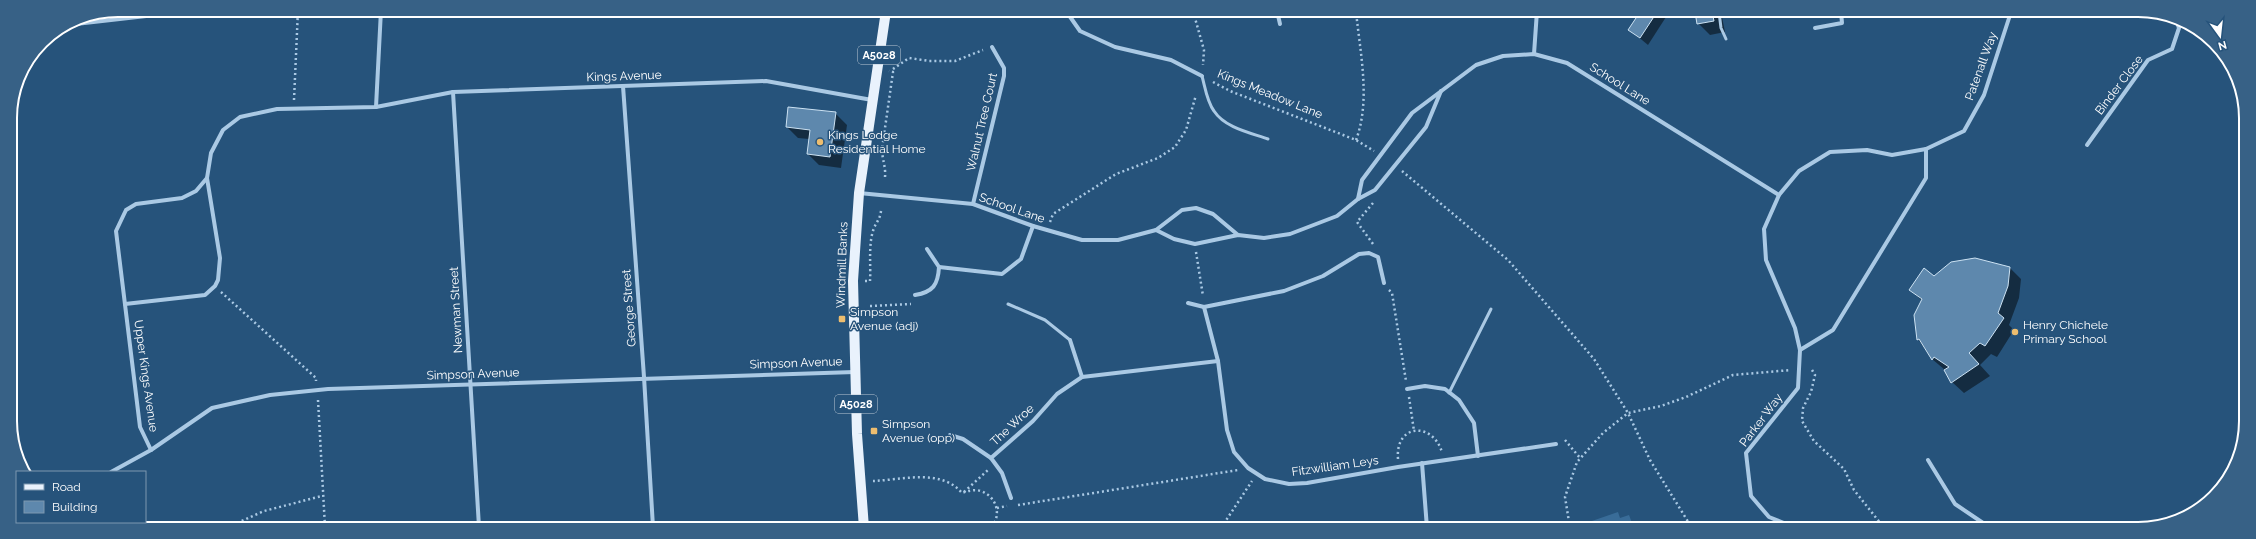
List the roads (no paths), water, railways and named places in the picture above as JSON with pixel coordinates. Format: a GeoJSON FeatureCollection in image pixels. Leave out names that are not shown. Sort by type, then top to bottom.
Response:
{"type":"FeatureCollection","features":[{"type":"Feature","properties":{"kind":"main road","name":"A5028"},"geometry":{"type":"LineString","coordinates":[[872,100],[885,17]]}},
{"type":"Feature","properties":{"kind":"main road","name":"Windmill Banks"},"geometry":{"type":"LineString","coordinates":[[864,522],[855,372],[853,281],[859,193],[872,100]]}},
{"type":"Feature","properties":{"kind":"street"},"geometry":{"type":"LineString","coordinates":[[84,23],[137,17]]}},
{"type":"Feature","properties":{"kind":"street"},"geometry":{"type":"LineString","coordinates":[[207,178],[211,154],[223,130],[240,117],[277,109],[376,107],[381,17]]}},
{"type":"Feature","properties":{"kind":"street","name":"Kings Meadow Lane"},"geometry":{"type":"LineString","coordinates":[[1070,17],[1080,31],[1115,47],[1171,60],[1202,76]]}},
{"type":"Feature","properties":{"kind":"street"},"geometry":{"type":"LineString","coordinates":[[1278,17],[1280,24]]}},
{"type":"Feature","properties":{"kind":"street"},"geometry":{"type":"LineString","coordinates":[[1534,54],[1537,17]]}},
{"type":"Feature","properties":{"kind":"street"},"geometry":{"type":"LineString","coordinates":[[1815,28],[1842,23],[1841,17]]}},
{"type":"Feature","properties":{"kind":"street","name":"Patenall Way"},"geometry":{"type":"LineString","coordinates":[[1926,149],[1964,131],[1984,95],[2009,17]]}},
{"type":"Feature","properties":{"kind":"street","name":"Binder Close"},"geometry":{"type":"LineString","coordinates":[[2086,145],[2148,60],[2172,49],[2179,25]]}},
{"type":"Feature","properties":{"kind":"street","name":"Walnut Tree Court"},"geometry":{"type":"LineString","coordinates":[[973,204],[1004,76],[1004,68],[992,47]]}},
{"type":"Feature","properties":{"kind":"street","name":"School Lane"},"geometry":{"type":"LineString","coordinates":[[1358,199],[1362,180],[1412,112],[1476,65],[1503,56],[1534,54],[1567,62],[1778,195]]}},
{"type":"Feature","properties":{"kind":"street","name":"Kings Avenue"},"geometry":{"type":"LineString","coordinates":[[376,107],[453,92],[766,81],[872,100]]}},
{"type":"Feature","properties":{"kind":"street","name":"George Street"},"geometry":{"type":"LineString","coordinates":[[623,86],[653,522]]}},
{"type":"Feature","properties":{"kind":"street"},"geometry":{"type":"LineString","coordinates":[[1238,235],[1213,214],[1196,208],[1182,210],[1156,230],[1174,239],[1195,244],[1238,235],[1264,238],[1290,234],[1337,216],[1358,199],[1375,190],[1426,127],[1442,90]]}},
{"type":"Feature","properties":{"kind":"street","name":"Newman Street"},"geometry":{"type":"LineString","coordinates":[[453,92],[478,522]]}},
{"type":"Feature","properties":{"kind":"street"},"geometry":{"type":"LineString","coordinates":[[1926,149],[1926,178],[1834,330],[1800,350],[1795,328],[1766,260],[1764,229],[1778,195],[1799,171],[1830,152],[1867,150],[1892,155],[1926,149]]}},
{"type":"Feature","properties":{"kind":"street","name":"Upper Kings Avenue"},"geometry":{"type":"LineString","coordinates":[[125,304],[205,295],[215,286],[218,280],[220,258],[207,178]]}},
{"type":"Feature","properties":{"kind":"street","name":"Upper Kings Avenue"},"geometry":{"type":"LineString","coordinates":[[150,450],[140,427],[116,230],[126,210],[136,204],[182,198],[196,191],[207,178]]}},
{"type":"Feature","properties":{"kind":"street","name":"School Lane"},"geometry":{"type":"LineString","coordinates":[[859,193],[973,204],[1033,226],[1082,240],[1118,240],[1156,230]]}},
{"type":"Feature","properties":{"kind":"street"},"geometry":{"type":"LineString","coordinates":[[940,267],[1002,274],[1021,259],[1033,226]]}},
{"type":"Feature","properties":{"kind":"street"},"geometry":{"type":"LineString","coordinates":[[914,295],[930,290],[938,281],[940,267],[927,249]]}},
{"type":"Feature","properties":{"kind":"street"},"geometry":{"type":"LineString","coordinates":[[1188,302],[1204,307],[1284,291],[1323,276],[1359,254],[1369,253],[1378,257],[1384,283]]}},
{"type":"Feature","properties":{"kind":"street","name":"Fitzwilliam Leys"},"geometry":{"type":"LineString","coordinates":[[1204,307],[1218,361],[1227,430],[1231,445],[1234,452],[1248,468],[1257,474],[1274,481],[1307,483],[1422,463],[1556,444]]}},
{"type":"Feature","properties":{"kind":"street"},"geometry":{"type":"LineString","coordinates":[[1070,340],[1082,377]]}},
{"type":"Feature","properties":{"kind":"street","name":"Parker Way"},"geometry":{"type":"LineString","coordinates":[[1781,522],[1769,517],[1751,496],[1746,453],[1798,388],[1800,350]]}},
{"type":"Feature","properties":{"kind":"street","name":"The Wroe"},"geometry":{"type":"LineString","coordinates":[[1011,498],[1002,473],[991,458],[1033,421],[1057,394],[1082,377],[1218,361]]}},
{"type":"Feature","properties":{"kind":"street","name":"Simpson Avenue"},"geometry":{"type":"LineString","coordinates":[[113,471],[150,450],[212,408],[270,395],[317,390],[855,372]]}},
{"type":"Feature","properties":{"kind":"street"},"geometry":{"type":"LineString","coordinates":[[1407,389],[1425,386],[1445,389],[1458,400],[1474,423],[1478,456]]}},
{"type":"Feature","properties":{"kind":"street"},"geometry":{"type":"LineString","coordinates":[[950,435],[964,439],[991,458]]}},
{"type":"Feature","properties":{"kind":"street"},"geometry":{"type":"LineString","coordinates":[[1928,460],[1955,504],[1982,522]]}},
{"type":"Feature","properties":{"kind":"street"},"geometry":{"type":"LineString","coordinates":[[1422,463],[1427,522]]}},
{"type":"Feature","properties":{"kind":"lane"},"geometry":{"type":"LineString","coordinates":[[1720,17],[1726,39]]}},
{"type":"Feature","properties":{"kind":"lane"},"geometry":{"type":"LineString","coordinates":[[1202,76],[1214,111],[1224,121],[1237,128],[1268,139]]}},
{"type":"Feature","properties":{"kind":"lane"},"geometry":{"type":"LineString","coordinates":[[1008,304],[1045,320],[1070,340]]}},
{"type":"Feature","properties":{"kind":"lane"},"geometry":{"type":"LineString","coordinates":[[1449,393],[1492,309]]}},
{"type":"Feature","properties":{"kind":"place","name":"Kings Lodge Residential Home"},"geometry":{"type":"Point","coordinates":[820,142]}},
{"type":"Feature","properties":{"kind":"place","name":"Simpson Avenue (adj)"},"geometry":{"type":"Point","coordinates":[842,319]}},
{"type":"Feature","properties":{"kind":"place","name":"Henry Chichele Primary School"},"geometry":{"type":"Point","coordinates":[2015,332]}},
{"type":"Feature","properties":{"kind":"place","name":"Simpson Avenue (opp)"},"geometry":{"type":"Point","coordinates":[874,431]}}]}
